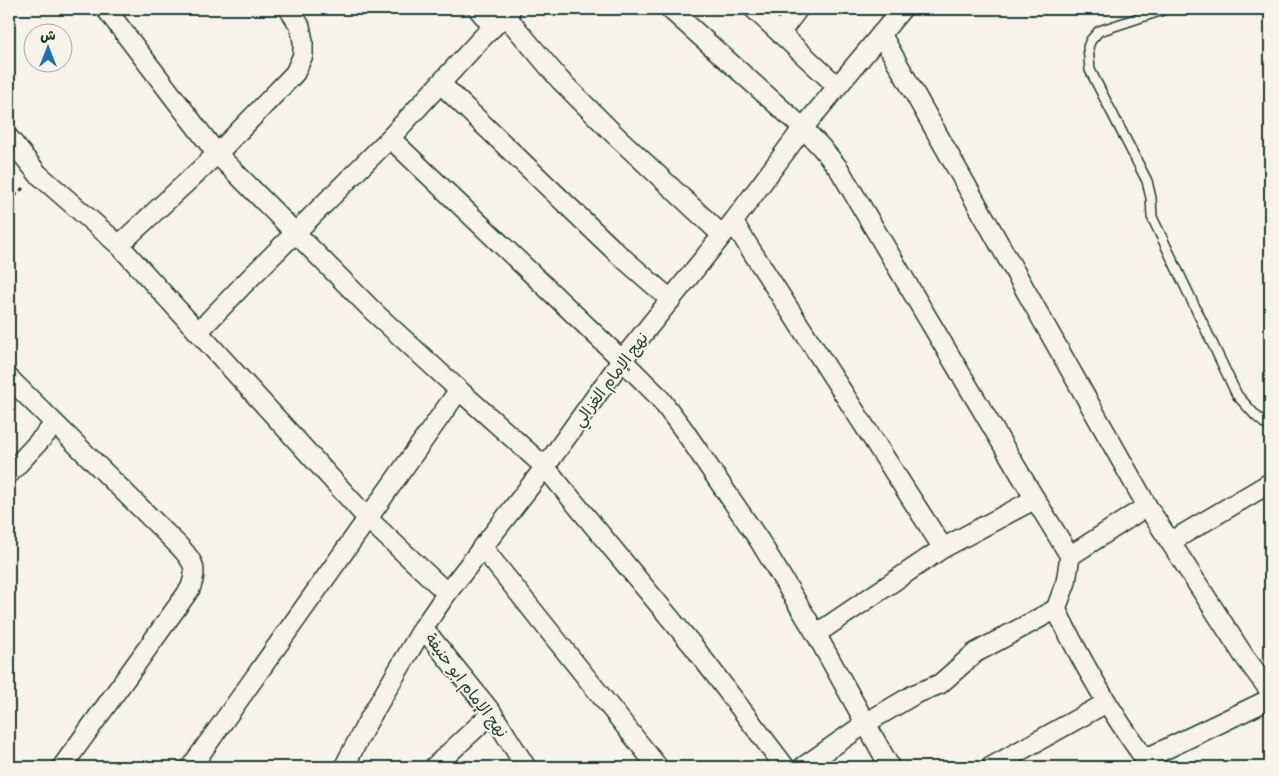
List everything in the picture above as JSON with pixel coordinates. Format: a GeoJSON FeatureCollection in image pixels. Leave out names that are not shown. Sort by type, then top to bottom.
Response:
{"type":"FeatureCollection","features":[{"type":"Feature","properties":{"kind":"street"},"geometry":{"type":"LineString","coordinates":[[106,9],[218,154],[375,312],[545,467],[694,648],[785,767]]}},
{"type":"Feature","properties":{"kind":"street"},"geometry":{"type":"LineString","coordinates":[[119,245],[218,154],[295,73],[303,56],[303,41],[300,26],[289,9]]}},
{"type":"Feature","properties":{"kind":"street"},"geometry":{"type":"LineString","coordinates":[[478,9],[503,17],[560,80],[614,134],[728,228],[943,548]]}},
{"type":"Feature","properties":{"kind":"street"},"geometry":{"type":"LineString","coordinates":[[670,9],[803,128],[840,170],[1070,556],[1066,582],[1056,609],[975,653],[940,684],[915,694],[866,723],[803,767]]}},
{"type":"Feature","properties":{"kind":"street"},"geometry":{"type":"LineString","coordinates":[[754,9],[837,86]]}},
{"type":"Feature","properties":{"kind":"street"},"geometry":{"type":"LineString","coordinates":[[780,33],[798,9]]}},
{"type":"Feature","properties":{"kind":"street","name":"نهج الإمام الغزالي"},"geometry":{"type":"LineString","coordinates":[[344,767],[367,723],[447,593],[545,467],[622,360],[728,228],[803,128],[902,9]]}},
{"type":"Feature","properties":{"kind":"street"},"geometry":{"type":"LineString","coordinates":[[198,332],[390,138],[503,17]]}},
{"type":"Feature","properties":{"kind":"street"},"geometry":{"type":"LineString","coordinates":[[881,34],[1147,506],[1244,656],[1270,691]]}},
{"type":"Feature","properties":{"kind":"street"},"geometry":{"type":"LineString","coordinates":[[441,84],[616,252],[671,300]]}},
{"type":"Feature","properties":{"kind":"street"},"geometry":{"type":"LineString","coordinates":[[9,138],[38,174],[119,245],[368,519],[447,593]]}},
{"type":"Feature","properties":{"kind":"street"},"geometry":{"type":"LineString","coordinates":[[390,138],[622,360],[658,396],[684,428],[760,540],[816,634],[890,767]]}},
{"type":"Feature","properties":{"kind":"street"},"geometry":{"type":"LineString","coordinates":[[9,378],[180,547],[195,568],[190,590],[62,767]]}},
{"type":"Feature","properties":{"kind":"street"},"geometry":{"type":"LineString","coordinates":[[191,767],[459,390]]}},
{"type":"Feature","properties":{"kind":"street"},"geometry":{"type":"LineString","coordinates":[[9,474],[55,424]]}},
{"type":"Feature","properties":{"kind":"street"},"geometry":{"type":"LineString","coordinates":[[1170,542],[1270,483]]}},
{"type":"Feature","properties":{"kind":"street"},"geometry":{"type":"LineString","coordinates":[[816,634],[943,548],[1035,500]]}},
{"type":"Feature","properties":{"kind":"street"},"geometry":{"type":"LineString","coordinates":[[1070,556],[1147,506]]}},
{"type":"Feature","properties":{"kind":"street"},"geometry":{"type":"LineString","coordinates":[[482,547],[658,767]]}},
{"type":"Feature","properties":{"kind":"street"},"geometry":{"type":"LineString","coordinates":[[1056,609],[1088,673],[1147,763],[1270,699]]}},
{"type":"Feature","properties":{"kind":"street","name":"نهج الإمام ابو حنيفة"},"geometry":{"type":"LineString","coordinates":[[424,628],[492,713],[526,767]]}},
{"type":"Feature","properties":{"kind":"street"},"geometry":{"type":"LineString","coordinates":[[991,767],[1106,703]]}},
{"type":"Feature","properties":{"kind":"street"},"geometry":{"type":"LineString","coordinates":[[434,767],[492,713]]}},
{"type":"Feature","properties":{"kind":"lane"},"geometry":{"type":"LineString","coordinates":[[1166,9],[1099,31],[1088,47],[1090,70],[1147,181],[1151,198],[1152,217],[1237,395],[1270,428]]}}]}
